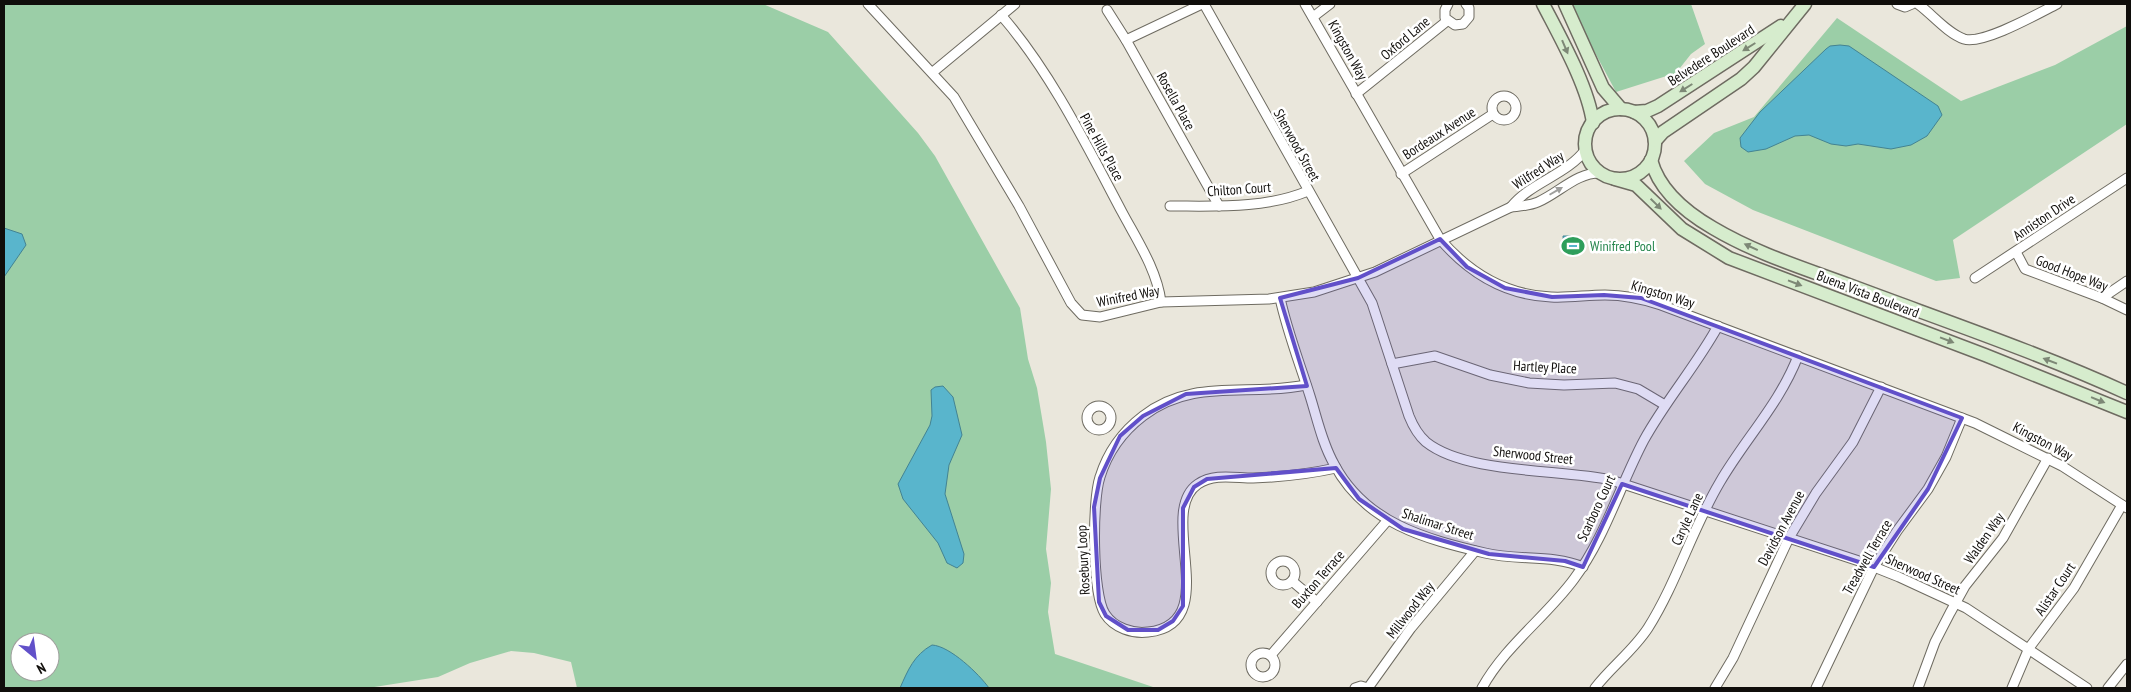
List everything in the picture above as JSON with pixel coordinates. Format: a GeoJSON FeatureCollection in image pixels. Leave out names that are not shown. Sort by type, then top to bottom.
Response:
{"type":"FeatureCollection","features":[{"type":"Feature","properties":{"kind":"main road"},"geometry":{"type":"LineString","coordinates":[[1543,4],[1561,37],[1586,96],[1593,122]]}},
{"type":"Feature","properties":{"kind":"main road"},"geometry":{"type":"LineString","coordinates":[[1565,4],[1603,88],[1628,110],[1649,123],[1655,140]]}},
{"type":"Feature","properties":{"kind":"main road","name":"Belvedere Boulevard"},"geometry":{"type":"LineString","coordinates":[[1628,110],[1647,111],[1658,106],[1771,34],[1802,8]]}},
{"type":"Feature","properties":{"kind":"main road","name":"Belvedere Boulevard"},"geometry":{"type":"LineString","coordinates":[[1655,140],[1663,132],[1741,79],[1754,67],[1802,8]]}},
{"type":"Feature","properties":{"kind":"main road"},"geometry":{"type":"LineString","coordinates":[[1601,173],[1594,167],[1586,149],[1588,131],[1593,122],[1610,110],[1628,110]]}},
{"type":"Feature","properties":{"kind":"main road","name":"Buena Vista Boulevard"},"geometry":{"type":"LineString","coordinates":[[1655,140],[1652,160],[1661,184],[1679,203],[1712,228],[1753,249],[2002,342],[2127,394]]}},
{"type":"Feature","properties":{"kind":"main road"},"geometry":{"type":"LineString","coordinates":[[1615,179],[1636,175],[1652,160]]}},
{"type":"Feature","properties":{"kind":"main road","name":"Buena Vista Boulevard"},"geometry":{"type":"LineString","coordinates":[[1601,173],[1636,185],[1682,229],[1729,258],[1984,354],[2127,412]]}},
{"type":"Feature","properties":{"kind":"street","name":"Winifred Way"},"geometry":{"type":"LineString","coordinates":[[870,4],[954,97],[977,132],[1076,310],[1082,315],[1100,317],[1161,302],[1280,298],[1314,292],[1358,278],[1396,262],[1440,239],[1511,207]]}},
{"type":"Feature","properties":{"kind":"street"},"geometry":{"type":"LineString","coordinates":[[933,72],[1015,4]]}},
{"type":"Feature","properties":{"kind":"street"},"geometry":{"type":"LineString","coordinates":[[1126,40],[1203,4]]}},
{"type":"Feature","properties":{"kind":"street","name":"Sherwood Street"},"geometry":{"type":"LineString","coordinates":[[1203,4],[1376,311],[1414,427],[1419,435],[1434,448],[1486,464],[1526,470],[1577,474],[1622,484],[1874,567],[1956,603],[2029,648],[2087,688]]}},
{"type":"Feature","properties":{"kind":"street","name":"Kingston Way"},"geometry":{"type":"LineString","coordinates":[[1305,4],[1440,239],[1456,257],[1478,275],[1519,292],[1552,297],[1604,295],[1641,298],[1962,418],[2048,458],[2125,506]]}},
{"type":"Feature","properties":{"kind":"street"},"geometry":{"type":"LineString","coordinates":[[1313,17],[1330,4]]}},
{"type":"Feature","properties":{"kind":"street","name":"Oxford Lane"},"geometry":{"type":"LineString","coordinates":[[1448,4],[1444,14],[1447,21],[1459,25],[1466,21],[1470,13],[1466,4]]}},
{"type":"Feature","properties":{"kind":"street"},"geometry":{"type":"LineString","coordinates":[[1897,4],[1905,7],[1912,4]]}},
{"type":"Feature","properties":{"kind":"street"},"geometry":{"type":"LineString","coordinates":[[1918,4],[1958,36],[1972,40],[2006,28],[2043,7],[2057,4]]}},
{"type":"Feature","properties":{"kind":"street","name":"Rosella Place"},"geometry":{"type":"LineString","coordinates":[[1107,10],[1126,40],[1219,206]]}},
{"type":"Feature","properties":{"kind":"street","name":"Pine Hills Place"},"geometry":{"type":"LineString","coordinates":[[1001,16],[1031,54],[1100,172],[1150,266],[1157,283],[1161,302]]}},
{"type":"Feature","properties":{"kind":"street","name":"Oxford Lane"},"geometry":{"type":"LineString","coordinates":[[1356,94],[1371,84],[1447,21]]}},
{"type":"Feature","properties":{"kind":"street","name":"Bordeaux Avenue"},"geometry":{"type":"LineString","coordinates":[[1401,174],[1493,114]]}},
{"type":"Feature","properties":{"kind":"street","name":"Wilfred Way"},"geometry":{"type":"LineString","coordinates":[[1511,207],[1522,193],[1575,162],[1586,149]]}},
{"type":"Feature","properties":{"kind":"street","name":"Wilfred Way"},"geometry":{"type":"LineString","coordinates":[[1511,207],[1526,206],[1539,202],[1584,175],[1601,173]]}},
{"type":"Feature","properties":{"kind":"street","name":"Anniston Drive"},"geometry":{"type":"LineString","coordinates":[[1975,278],[2127,178]]}},
{"type":"Feature","properties":{"kind":"street","name":"Chilton Court"},"geometry":{"type":"LineString","coordinates":[[1170,206],[1219,206],[1277,201],[1308,192]]}},
{"type":"Feature","properties":{"kind":"street","name":"Good Hope Way"},"geometry":{"type":"LineString","coordinates":[[2016,252],[2024,269],[2102,298],[2127,310]]}},
{"type":"Feature","properties":{"kind":"street"},"geometry":{"type":"LineString","coordinates":[[2102,298],[2127,281]]}},
{"type":"Feature","properties":{"kind":"street","name":"Shalimar Street"},"geometry":{"type":"LineString","coordinates":[[1280,298],[1327,449],[1336,468],[1359,499],[1387,520],[1422,536],[1475,551],[1504,556],[1565,561],[1582,567]]}},
{"type":"Feature","properties":{"kind":"street","name":"Scarboro Court"},"geometry":{"type":"LineString","coordinates":[[1482,688],[1503,656],[1564,592],[1582,567],[1645,439],[1718,326]]}},
{"type":"Feature","properties":{"kind":"street","name":"Hartley Place"},"geometry":{"type":"LineString","coordinates":[[1392,364],[1425,356],[1434,356],[1448,359],[1490,375],[1529,383],[1615,383],[1638,389],[1666,406]]}},
{"type":"Feature","properties":{"kind":"street","name":"Caryle Lane"},"geometry":{"type":"LineString","coordinates":[[1595,688],[1647,630],[1668,593],[1706,511],[1730,465],[1785,387],[1798,356]]}},
{"type":"Feature","properties":{"kind":"street","name":"Rosebury Loop"},"geometry":{"type":"LineString","coordinates":[[1306,384],[1264,390],[1213,390],[1186,394],[1154,408],[1120,436],[1106,462],[1096,493],[1094,507],[1098,594],[1102,608],[1113,622],[1128,630],[1139,632],[1149,632],[1166,626],[1179,615],[1184,606],[1186,588],[1183,508],[1194,487],[1215,478],[1292,475],[1336,468]]}},
{"type":"Feature","properties":{"kind":"street","name":"Davidson Avenue"},"geometry":{"type":"LineString","coordinates":[[1715,688],[1733,658],[1789,538],[1816,493],[1853,442],[1881,387]]}},
{"type":"Feature","properties":{"kind":"street","name":"Treadwell Terrace"},"geometry":{"type":"LineString","coordinates":[[1816,688],[1874,567],[1897,531],[1928,489],[1946,457],[1962,418]]}},
{"type":"Feature","properties":{"kind":"street"},"geometry":{"type":"LineString","coordinates":[[1108,426],[1120,436]]}},
{"type":"Feature","properties":{"kind":"street","name":"Walden Way"},"geometry":{"type":"LineString","coordinates":[[1918,688],[1935,642],[1956,603],[2003,538],[2048,458]]}},
{"type":"Feature","properties":{"kind":"street","name":"Alistar Court"},"geometry":{"type":"LineString","coordinates":[[2012,688],[2029,648],[2074,588],[2125,506]]}},
{"type":"Feature","properties":{"kind":"street","name":"Buxton Terrace"},"geometry":{"type":"LineString","coordinates":[[1271,655],[1387,520]]}},
{"type":"Feature","properties":{"kind":"street","name":"Millwood Way"},"geometry":{"type":"LineString","coordinates":[[1355,688],[1361,686],[1368,688],[1411,628],[1475,551]]}},
{"type":"Feature","properties":{"kind":"street"},"geometry":{"type":"LineString","coordinates":[[1292,581],[1317,602]]}},
{"type":"Feature","properties":{"kind":"street"},"geometry":{"type":"LineString","coordinates":[[2108,688],[2127,664]]}},
{"type":"Feature","properties":{"kind":"highlighted area"},"geometry":{"type":"Polygon","coordinates":[[[1440,239],[1467,267],[1505,288],[1552,297],[1604,295],[1641,298],[1962,418],[1928,489],[1874,567],[1622,484],[1583,567],[1565,561],[1489,554],[1403,529],[1359,499],[1336,468],[1207,479],[1194,487],[1183,508],[1183,606],[1173,621],[1158,630],[1128,630],[1106,616],[1099,602],[1094,507],[1100,478],[1120,436],[1143,416],[1186,394],[1307,386],[1280,298],[1358,278],[1440,239]]]}},
{"type":"Feature","properties":{"kind":"green space"},"geometry":{"type":"Polygon","coordinates":[[[4,4],[763,4],[828,32],[918,133],[935,156],[1020,308],[1028,359],[1037,388],[1046,442],[1051,489],[1046,549],[1051,583],[1048,612],[1055,654],[1156,688],[577,688],[571,662],[534,653],[511,651],[470,663],[438,677],[368,688],[4,688],[4,4]]]}},
{"type":"Feature","properties":{"kind":"green space"},"geometry":{"type":"Polygon","coordinates":[[[1569,4],[1691,4],[1705,44],[1691,54],[1676,73],[1616,92],[1569,4]]]}},
{"type":"Feature","properties":{"kind":"green space"},"geometry":{"type":"Polygon","coordinates":[[[1837,18],[1961,101],[2055,65],[2127,26],[2127,124],[1953,240],[1960,278],[1936,281],[1753,210],[1705,184],[1684,161],[1714,133],[1754,117],[1837,18]]]}},
{"type":"Feature","properties":{"kind":"water"},"geometry":{"type":"Polygon","coordinates":[[[1830,46],[1849,46],[1938,106],[1942,115],[1927,136],[1911,145],[1891,149],[1858,144],[1846,146],[1831,144],[1809,135],[1795,136],[1766,149],[1748,152],[1741,147],[1740,138],[1760,112],[1826,49],[1830,46]]]}},
{"type":"Feature","properties":{"kind":"water"},"geometry":{"type":"Polygon","coordinates":[[[4,228],[22,234],[26,245],[4,277],[4,228]]]}},
{"type":"Feature","properties":{"kind":"water","name":"Winifred Pool"},"geometry":{"type":"Polygon","coordinates":[[[1563,236],[1571,236],[1572,240],[1582,239],[1583,250],[1564,252],[1563,236]]]}},
{"type":"Feature","properties":{"kind":"water"},"geometry":{"type":"Polygon","coordinates":[[[943,386],[953,397],[962,435],[949,465],[945,494],[964,554],[963,563],[957,568],[947,563],[938,543],[903,499],[898,484],[930,425],[932,416],[931,390],[935,387],[943,386]]]}},
{"type":"Feature","properties":{"kind":"water"},"geometry":{"type":"Polygon","coordinates":[[[932,645],[955,655],[989,688],[900,688],[916,658],[932,645]]]}},
{"type":"Feature","properties":{"kind":"place","name":"Winifred Pool"},"geometry":{"type":"Point","coordinates":[1573,246]}}]}
